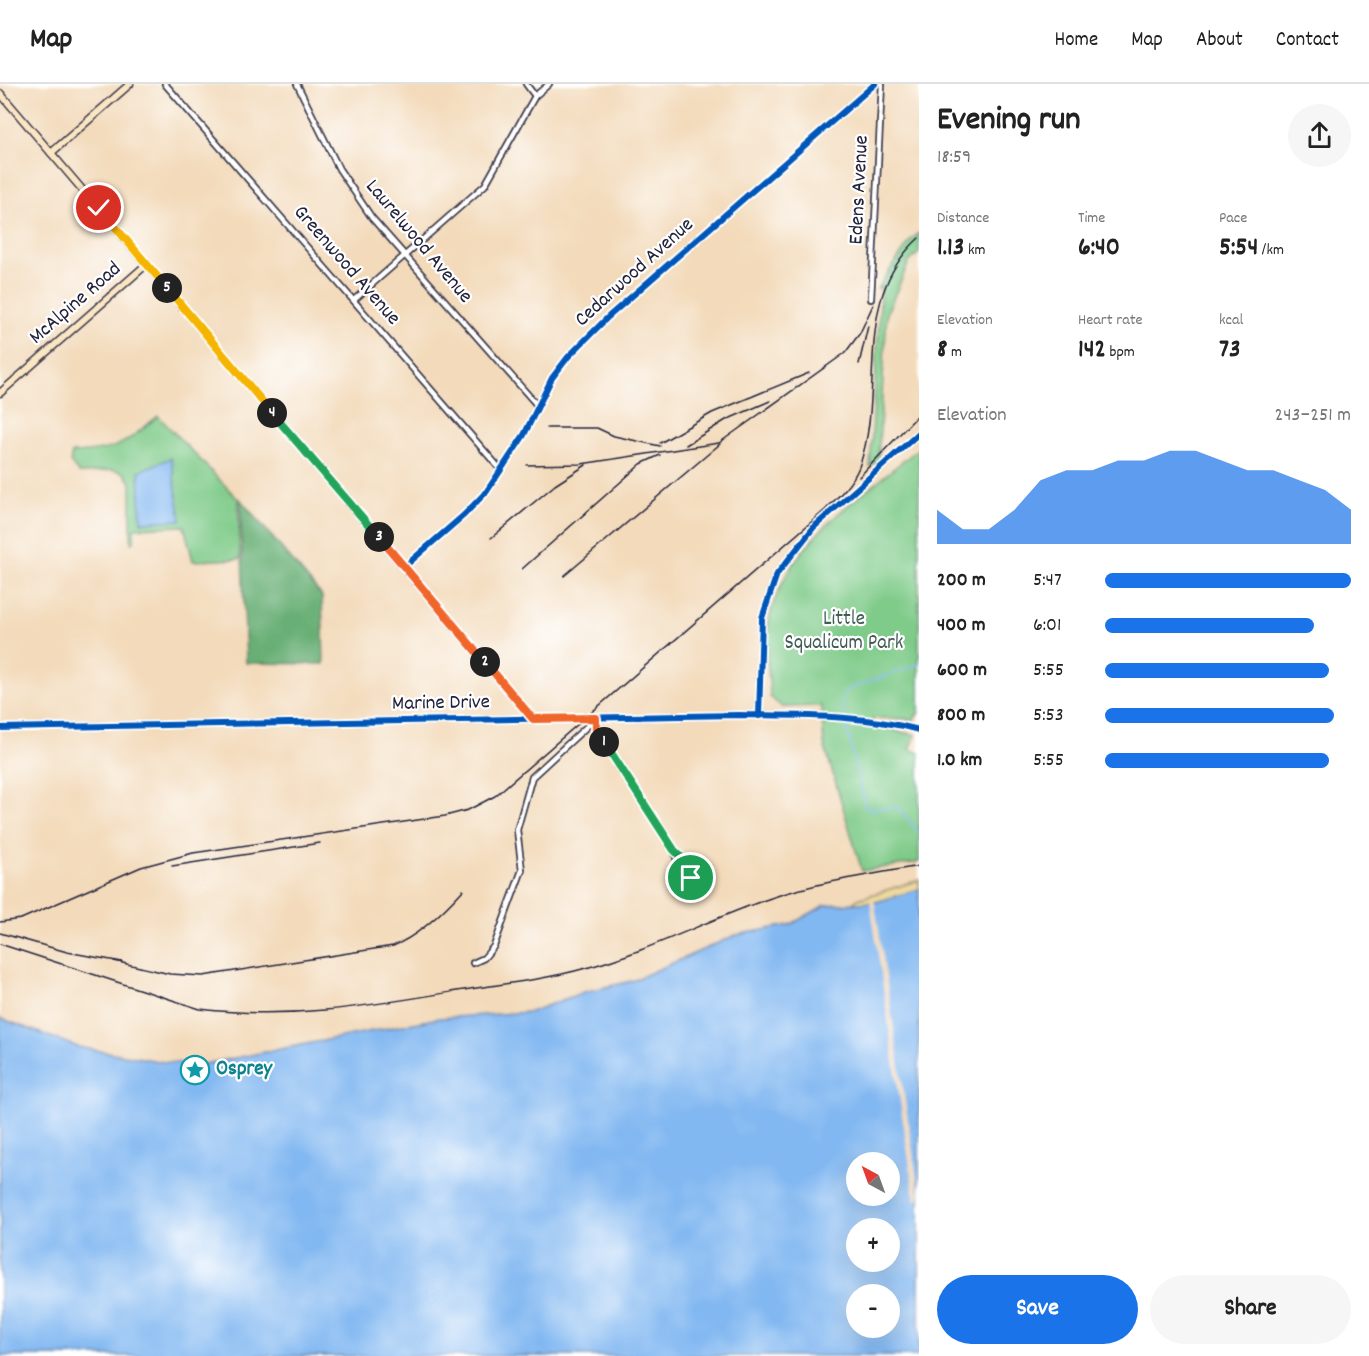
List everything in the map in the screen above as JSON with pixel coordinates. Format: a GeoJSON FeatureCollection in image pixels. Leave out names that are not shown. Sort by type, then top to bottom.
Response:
{"type":"FeatureCollection","features":[{"type":"Feature","properties":{"kind":"main road"},"geometry":{"type":"LineString","coordinates":[[51,153],[130,84]]}},
{"type":"Feature","properties":{"kind":"main road"},"geometry":{"type":"LineString","coordinates":[[0,93],[533,719]]}},
{"type":"Feature","properties":{"kind":"main road","name":"McAlpine Road"},"geometry":{"type":"LineString","coordinates":[[0,393],[147,264]]}},
{"type":"Feature","properties":{"kind":"main road"},"geometry":{"type":"LineString","coordinates":[[759,716],[762,618],[777,574],[814,526],[919,433]]}},
{"type":"Feature","properties":{"kind":"main road","name":"Marine Drive"},"geometry":{"type":"LineString","coordinates":[[0,728],[802,716],[890,723],[919,729]]}},
{"type":"Feature","properties":{"kind":"street","name":"Greenwood Avenue"},"geometry":{"type":"LineString","coordinates":[[165,84],[501,470]]}},
{"type":"Feature","properties":{"kind":"street","name":"Laurelwood Avenue"},"geometry":{"type":"LineString","coordinates":[[297,84],[345,178],[372,218],[537,405]]}},
{"type":"Feature","properties":{"kind":"street"},"geometry":{"type":"LineString","coordinates":[[526,84],[535,96]]}},
{"type":"Feature","properties":{"kind":"street"},"geometry":{"type":"LineString","coordinates":[[354,300],[485,185],[535,96],[549,84]]}},
{"type":"Feature","properties":{"kind":"street","name":"Cedarwood Avenue"},"geometry":{"type":"LineString","coordinates":[[404,567],[487,491],[524,435],[537,405],[568,357],[608,317],[875,84]]}},
{"type":"Feature","properties":{"kind":"street","name":"Edens Avenue"},"geometry":{"type":"LineString","coordinates":[[871,299],[882,84]]}},
{"type":"Feature","properties":{"kind":"street"},"geometry":{"type":"LineString","coordinates":[[596,718],[596,729],[674,850],[692,868],[692,875],[688,879],[681,875],[674,850]]}},
{"type":"Feature","properties":{"kind":"street"},"geometry":{"type":"LineString","coordinates":[[473,963],[484,958],[494,946],[522,870],[517,830],[532,777],[596,718]]}},
{"type":"Feature","properties":{"kind":"green space"},"geometry":{"type":"Polygon","coordinates":[[[919,233],[919,253],[909,262],[887,313],[878,461],[870,467],[881,287],[877,289],[911,240],[919,233]]]}},
{"type":"Feature","properties":{"kind":"green space"},"geometry":{"type":"Polygon","coordinates":[[[158,416],[238,499],[240,559],[193,561],[184,526],[134,528],[134,542],[131,543],[131,482],[123,472],[79,473],[70,462],[72,453],[111,448],[120,444],[158,416]]]}},
{"type":"Feature","properties":{"kind":"green space","name":"Little Squalicum Park"},"geometry":{"type":"Polygon","coordinates":[[[919,448],[919,712],[912,722],[907,719],[873,718],[871,726],[916,735],[910,749],[919,753],[919,862],[862,871],[824,744],[821,706],[782,707],[770,697],[768,627],[776,598],[788,571],[806,547],[826,525],[919,448]]]}},
{"type":"Feature","properties":{"kind":"green space"},"geometry":{"type":"Polygon","coordinates":[[[240,499],[322,596],[324,664],[246,663],[240,499]]]}},
{"type":"Feature","properties":{"kind":"sand"},"geometry":{"type":"Polygon","coordinates":[[[919,880],[919,893],[905,899],[850,905],[858,899],[919,880]]]}},
{"type":"Feature","properties":{"kind":"water"},"geometry":{"type":"Polygon","coordinates":[[[171,458],[181,520],[141,522],[139,471],[171,458]]]}},
{"type":"Feature","properties":{"kind":"water"},"geometry":{"type":"Polygon","coordinates":[[[919,889],[919,1356],[0,1356],[0,1018],[78,1047],[164,1062],[204,1064],[439,1018],[530,1012],[584,992],[632,981],[736,935],[790,925],[825,905],[876,902],[919,889]]]}},
{"type":"Feature","properties":{"kind":"pier"},"geometry":{"type":"Polygon","coordinates":[[[874,899],[919,1193],[918,1200],[915,1200],[870,900],[874,899]]]}},
{"type":"Feature","properties":{"kind":"waterway"},"geometry":{"type":"LineString","coordinates":[[844,715],[842,699],[846,690],[919,664]]}},
{"type":"Feature","properties":{"kind":"waterway"},"geometry":{"type":"LineString","coordinates":[[845,720],[865,806],[870,809],[897,807],[919,832]]}},
{"type":"Feature","properties":{"kind":"railway"},"geometry":{"type":"LineString","coordinates":[[0,922],[21,919],[141,867],[193,853],[445,816],[468,810],[495,796],[825,510],[849,485],[859,467],[867,438],[877,317],[884,289],[898,262],[919,238]]}},
{"type":"Feature","properties":{"kind":"railway"},"geometry":{"type":"LineString","coordinates":[[527,465],[581,464],[719,443],[845,353],[860,333],[873,305]]}},
{"type":"Feature","properties":{"kind":"railway"},"geometry":{"type":"LineString","coordinates":[[859,364],[868,326]]}},
{"type":"Feature","properties":{"kind":"railway"},"geometry":{"type":"LineString","coordinates":[[660,443],[712,413],[809,373]]}},
{"type":"Feature","properties":{"kind":"railway"},"geometry":{"type":"LineString","coordinates":[[686,445],[726,420],[770,401]]}},
{"type":"Feature","properties":{"kind":"railway"},"geometry":{"type":"LineString","coordinates":[[859,477],[919,414]]}},
{"type":"Feature","properties":{"kind":"railway"},"geometry":{"type":"LineString","coordinates":[[547,428],[597,428],[614,436],[660,446]]}},
{"type":"Feature","properties":{"kind":"railway"},"geometry":{"type":"LineString","coordinates":[[564,576],[720,444]]}},
{"type":"Feature","properties":{"kind":"railway"},"geometry":{"type":"LineString","coordinates":[[522,569],[641,464],[660,455]]}},
{"type":"Feature","properties":{"kind":"railway"},"geometry":{"type":"LineString","coordinates":[[491,538],[555,485],[586,465]]}},
{"type":"Feature","properties":{"kind":"railway"},"geometry":{"type":"LineString","coordinates":[[172,866],[320,843]]}},
{"type":"Feature","properties":{"kind":"railway"},"geometry":{"type":"LineString","coordinates":[[0,944],[200,1009],[266,1013],[329,1010],[538,979],[570,972],[632,953],[745,907],[787,893],[919,866]]}},
{"type":"Feature","properties":{"kind":"railway"},"geometry":{"type":"LineString","coordinates":[[114,961],[170,974],[203,976],[393,946],[440,914],[463,890]]}},
{"type":"Feature","properties":{"kind":"railway"},"geometry":{"type":"LineString","coordinates":[[0,933],[67,952],[122,962]]}},
{"type":"Feature","properties":{"kind":"cycle path"},"geometry":{"type":"LineString","coordinates":[[404,567],[464,515],[487,491],[524,435],[552,378],[568,357],[608,317],[875,84]]}},
{"type":"Feature","properties":{"kind":"cycle path"},"geometry":{"type":"LineString","coordinates":[[759,716],[762,618],[777,574],[814,527],[919,433]]}},
{"type":"Feature","properties":{"kind":"cycle path"},"geometry":{"type":"LineString","coordinates":[[0,728],[739,715],[852,718],[919,730]]}},
{"type":"Feature","properties":{"kind":"place","name":"Osprey"},"geometry":{"type":"Point","coordinates":[195,1070]}},
{"type":"Feature","properties":{"kind":"route"},"geometry":{"type":"LineString","coordinates":[[99,208],[533,719],[596,718],[596,729],[674,850],[692,868],[691,878]]}}]}
